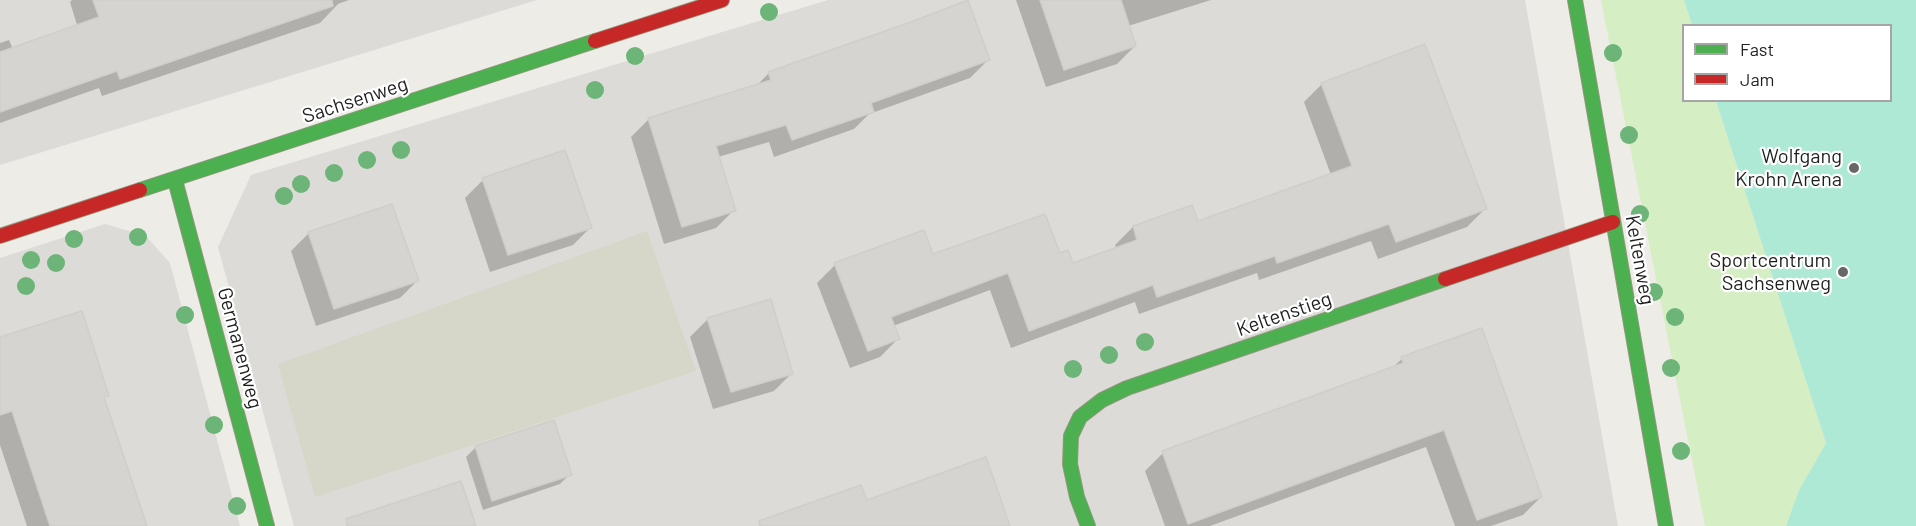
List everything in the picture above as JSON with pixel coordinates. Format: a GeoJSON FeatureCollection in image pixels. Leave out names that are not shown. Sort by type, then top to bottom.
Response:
{"type":"FeatureCollection","features":[{"type":"Feature","properties":{"kind":"street","name":"Sachsenweg"},"geometry":{"type":"LineString","coordinates":[[0,236],[722,0]]}},
{"type":"Feature","properties":{"kind":"street","name":"Keltenweg"},"geometry":{"type":"LineString","coordinates":[[1575,0],[1666,526]]}},
{"type":"Feature","properties":{"kind":"street","name":"Germanenweg"},"geometry":{"type":"LineString","coordinates":[[175,180],[267,526]]}},
{"type":"Feature","properties":{"kind":"street","name":"Keltenstieg"},"geometry":{"type":"LineString","coordinates":[[1088,526],[1077,497],[1070,464],[1071,436],[1080,417],[1102,400],[1126,388],[1613,222]]}},
{"type":"Feature","properties":{"kind":"shaded area"},"geometry":{"type":"Polygon","coordinates":[[[0,0],[537,0],[0,165],[0,0]]]}},
{"type":"Feature","properties":{"kind":"shaded area"},"geometry":{"type":"Polygon","coordinates":[[[828,0],[1525,0],[1618,526],[294,526],[218,247],[251,175],[828,0]]]}},
{"type":"Feature","properties":{"kind":"shaded area"},"geometry":{"type":"Polygon","coordinates":[[[105,224],[146,236],[170,263],[240,526],[0,526],[0,258],[105,224]]]}},
{"type":"Feature","properties":{"kind":"shaded area"},"geometry":{"type":"Polygon","coordinates":[[[647,231],[696,371],[315,497],[278,364],[647,231]]]}},
{"type":"Feature","properties":{"kind":"green space"},"geometry":{"type":"Polygon","coordinates":[[[1601,0],[1684,0],[1692,24],[1682,24],[1682,102],[1716,102],[1826,443],[1799,490],[1786,526],[1705,526],[1601,0]]]}},
{"type":"Feature","properties":{"kind":"green space","name":"Sportcentrum Sachsenweg"},"geometry":{"type":"Polygon","coordinates":[[[1684,0],[1916,0],[1916,526],[1786,526],[1799,490],[1826,443],[1716,102],[1892,102],[1892,24],[1692,24],[1684,0]]]}},
{"type":"Feature","properties":{"kind":"building"},"geometry":{"type":"Polygon","coordinates":[[[93,0],[332,0],[333,6],[120,79],[117,71],[0,112],[0,52],[99,17],[93,0]]]}},
{"type":"Feature","properties":{"kind":"building"},"geometry":{"type":"Polygon","coordinates":[[[968,0],[990,60],[871,103],[874,112],[792,140],[786,125],[716,146],[736,211],[682,227],[648,118],[771,80],[768,72],[968,0]]]}},
{"type":"Feature","properties":{"kind":"building"},"geometry":{"type":"Polygon","coordinates":[[[1040,0],[1121,0],[1136,46],[1064,70],[1040,0]]]}},
{"type":"Feature","properties":{"kind":"building"},"geometry":{"type":"Polygon","coordinates":[[[1425,44],[1487,209],[1396,242],[1389,224],[1277,263],[1275,256],[1157,297],[1153,285],[1029,331],[1008,273],[891,317],[900,339],[868,351],[834,263],[924,230],[933,254],[1045,214],[1060,253],[1068,250],[1073,263],[1137,240],[1133,226],[1192,205],[1198,221],[1352,166],[1321,83],[1425,44]]]}},
{"type":"Feature","properties":{"kind":"building"},"geometry":{"type":"Polygon","coordinates":[[[565,150],[592,228],[508,255],[482,178],[565,150]]]}},
{"type":"Feature","properties":{"kind":"building"},"geometry":{"type":"Polygon","coordinates":[[[392,204],[419,281],[334,309],[308,232],[392,204]]]}},
{"type":"Feature","properties":{"kind":"building"},"geometry":{"type":"Polygon","coordinates":[[[771,299],[793,374],[731,392],[707,318],[771,299]]]}},
{"type":"Feature","properties":{"kind":"building"},"geometry":{"type":"Polygon","coordinates":[[[82,311],[109,396],[104,397],[147,526],[50,526],[12,411],[0,415],[0,337],[82,311]]]}},
{"type":"Feature","properties":{"kind":"building"},"geometry":{"type":"Polygon","coordinates":[[[1482,328],[1542,497],[1477,520],[1444,430],[1188,524],[1162,451],[1403,363],[1401,357],[1482,328]]]}},
{"type":"Feature","properties":{"kind":"building"},"geometry":{"type":"Polygon","coordinates":[[[554,420],[572,475],[492,501],[475,446],[554,420]]]}},
{"type":"Feature","properties":{"kind":"building"},"geometry":{"type":"Polygon","coordinates":[[[986,457],[1010,526],[760,526],[759,521],[861,485],[867,500],[986,457]]]}},
{"type":"Feature","properties":{"kind":"building"},"geometry":{"type":"Polygon","coordinates":[[[461,481],[476,526],[347,526],[346,519],[461,481]]]}},
{"type":"Feature","properties":{"kind":"traffic: fast"},"geometry":{"type":"LineString","coordinates":[[1575,0],[1666,526]]}},
{"type":"Feature","properties":{"kind":"traffic: fast"},"geometry":{"type":"LineString","coordinates":[[140,190],[595,41]]}},
{"type":"Feature","properties":{"kind":"traffic: fast"},"geometry":{"type":"LineString","coordinates":[[175,180],[267,526]]}},
{"type":"Feature","properties":{"kind":"traffic: fast"},"geometry":{"type":"LineString","coordinates":[[1088,526],[1077,497],[1070,464],[1071,436],[1080,417],[1102,400],[1127,388],[1445,279]]}},
{"type":"Feature","properties":{"kind":"traffic: jam"},"geometry":{"type":"LineString","coordinates":[[595,41],[722,0]]}},
{"type":"Feature","properties":{"kind":"traffic: jam"},"geometry":{"type":"LineString","coordinates":[[0,236],[140,190]]}},
{"type":"Feature","properties":{"kind":"traffic: jam"},"geometry":{"type":"LineString","coordinates":[[1445,279],[1613,222]]}},
{"type":"Feature","properties":{"kind":"place","name":"Wolfgang Krohn Arena"},"geometry":{"type":"Point","coordinates":[1854,168]}},
{"type":"Feature","properties":{"kind":"place","name":"Sportcentrum Sachsenweg"},"geometry":{"type":"Point","coordinates":[1843,272]}}]}
